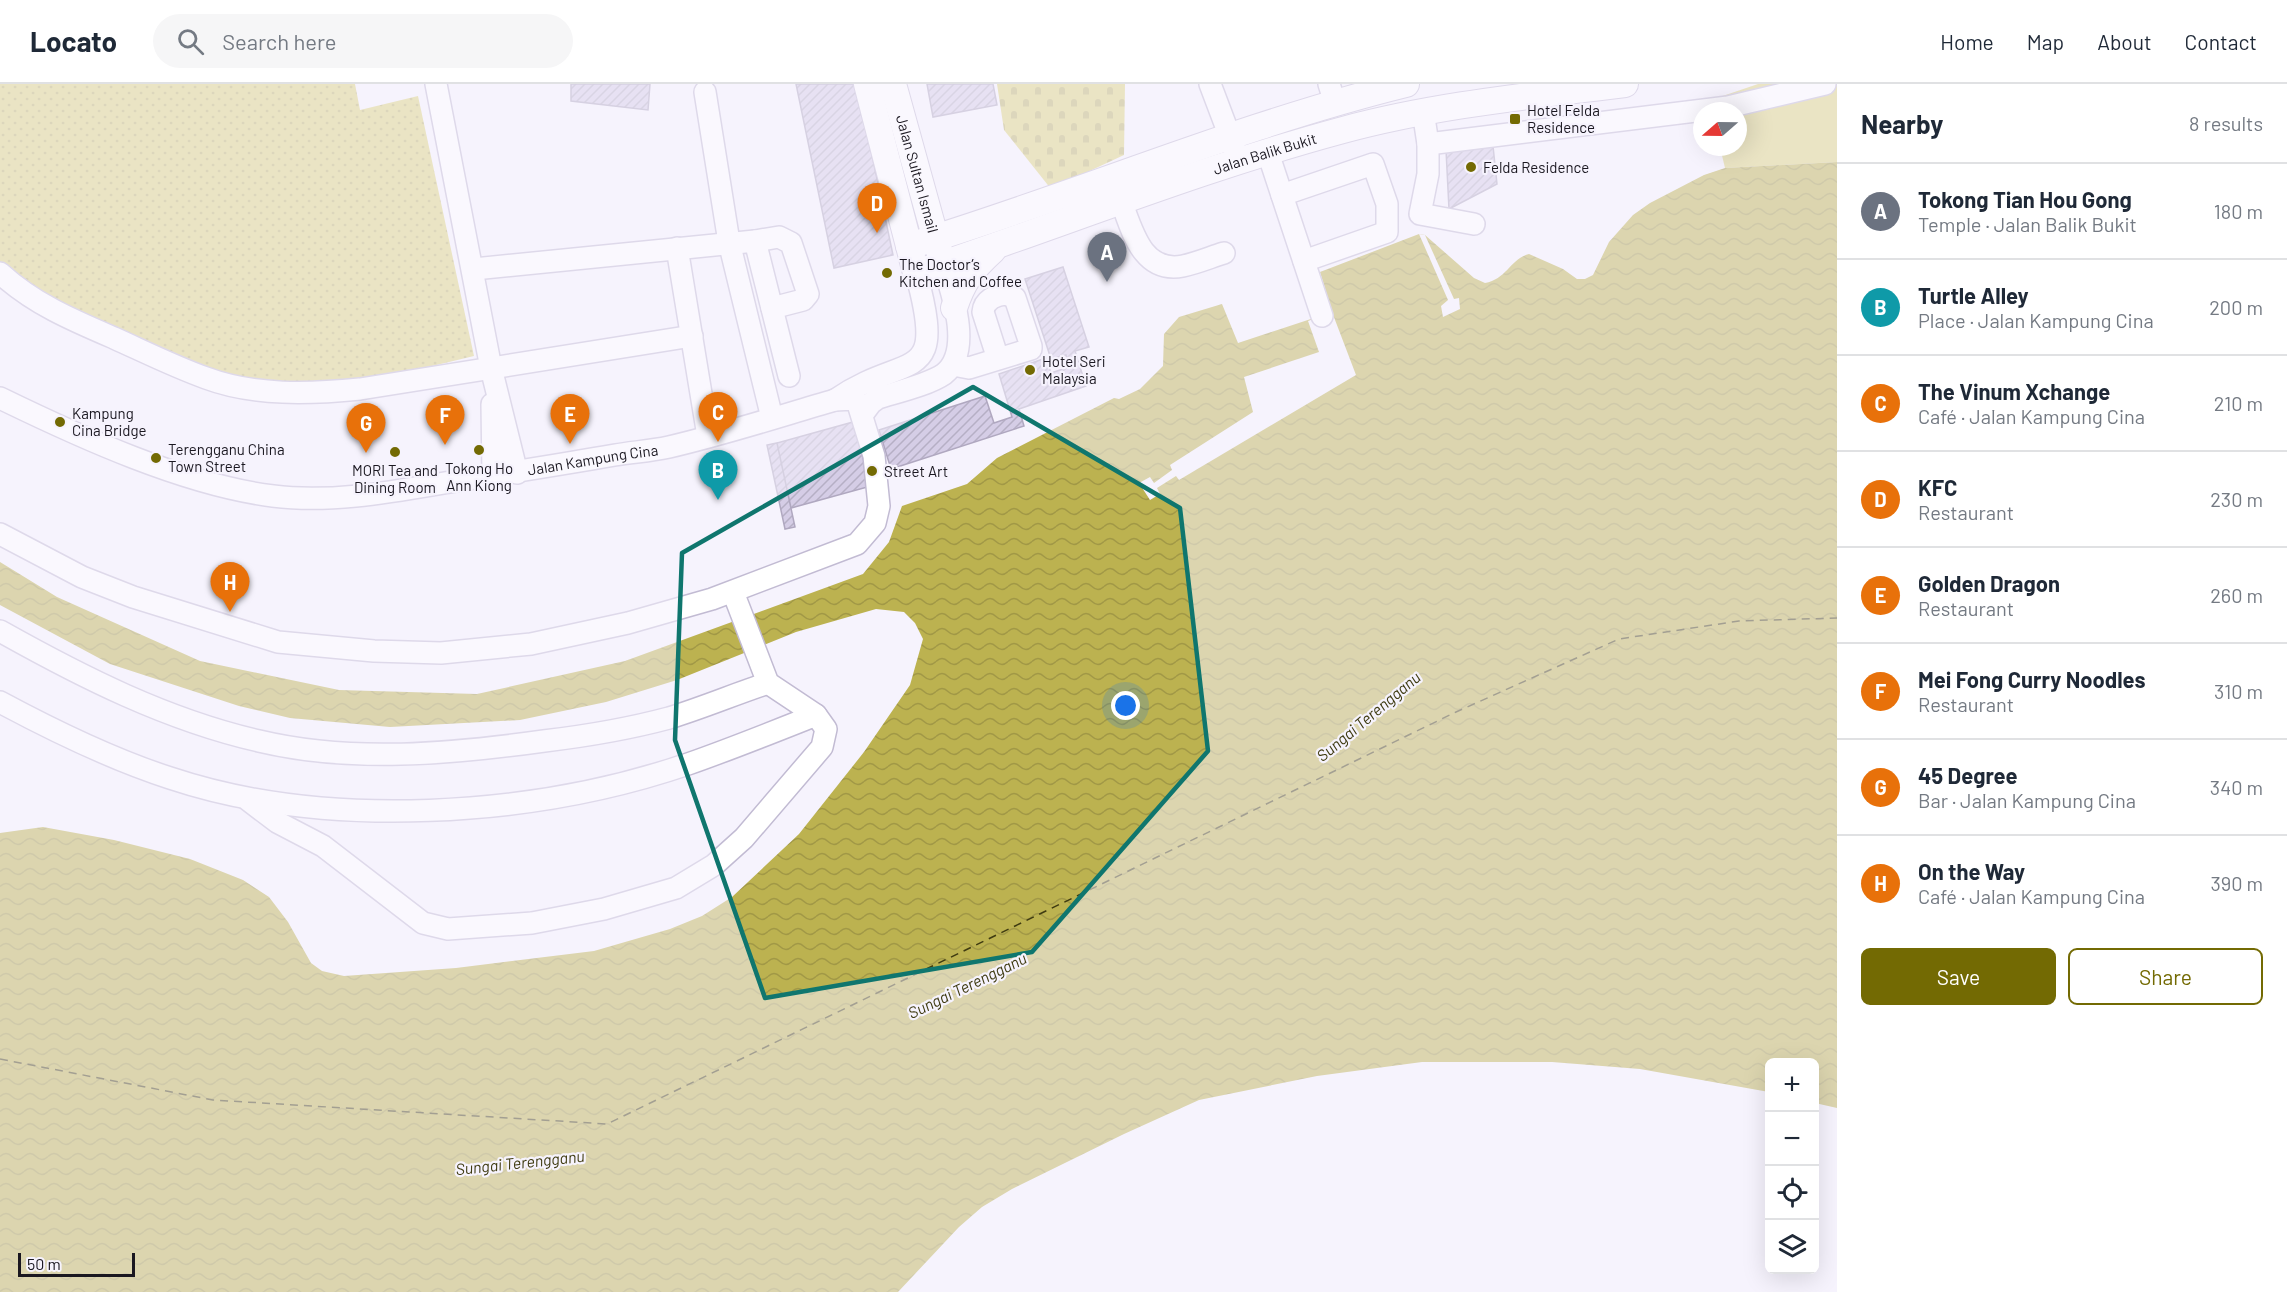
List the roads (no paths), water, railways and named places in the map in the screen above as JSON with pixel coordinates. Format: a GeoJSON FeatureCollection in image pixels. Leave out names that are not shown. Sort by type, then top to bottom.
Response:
{"type":"FeatureCollection","features":[{"type":"Feature","properties":{"kind":"main road","name":"Jalan Sultan Ismail"},"geometry":{"type":"LineString","coordinates":[[867,84],[916,273]]}},
{"type":"Feature","properties":{"kind":"main road","name":"Jalan Sultan Ismail"},"geometry":{"type":"LineString","coordinates":[[893,84],[943,264]]}},
{"type":"Feature","properties":{"kind":"main road","name":"Jalan Balik Bukit"},"geometry":{"type":"LineString","coordinates":[[909,246],[1230,137],[1332,94],[1406,84]]}},
{"type":"Feature","properties":{"kind":"main road","name":"Jalan Balik Bukit"},"geometry":{"type":"LineString","coordinates":[[916,273],[1121,201],[1342,130],[1423,111],[1625,84]]}},
{"type":"Feature","properties":{"kind":"main road"},"geometry":{"type":"LineString","coordinates":[[922,189],[930,200],[955,215],[983,222]]}},
{"type":"Feature","properties":{"kind":"main road"},"geometry":{"type":"LineString","coordinates":[[954,308],[969,274],[999,244]]}},
{"type":"Feature","properties":{"kind":"street"},"geometry":{"type":"LineString","coordinates":[[436,84],[474,269],[491,368],[517,473]]}},
{"type":"Feature","properties":{"kind":"street"},"geometry":{"type":"LineString","coordinates":[[1210,84],[1239,162]]}},
{"type":"Feature","properties":{"kind":"street"},"geometry":{"type":"LineString","coordinates":[[1428,144],[1728,107],[1825,84]]}},
{"type":"Feature","properties":{"kind":"street"},"geometry":{"type":"LineString","coordinates":[[705,92],[729,242],[772,418]]}},
{"type":"Feature","properties":{"kind":"street"},"geometry":{"type":"LineString","coordinates":[[1459,106],[1463,140]]}},
{"type":"Feature","properties":{"kind":"street"},"geometry":{"type":"LineString","coordinates":[[1423,111],[1428,144],[1428,174],[1420,214],[1474,224]]}},
{"type":"Feature","properties":{"kind":"street"},"geometry":{"type":"LineString","coordinates":[[1268,153],[1322,316]]}},
{"type":"Feature","properties":{"kind":"street"},"geometry":{"type":"LineString","coordinates":[[1282,195],[1373,164],[1387,204],[1387,232],[1304,261]]}},
{"type":"Feature","properties":{"kind":"street"},"geometry":{"type":"LineString","coordinates":[[1121,201],[1136,242],[1144,254],[1157,263],[1170,267],[1183,266],[1224,253]]}},
{"type":"Feature","properties":{"kind":"street"},"geometry":{"type":"LineString","coordinates":[[474,269],[779,237],[791,243],[808,294],[803,300],[772,308]]}},
{"type":"Feature","properties":{"kind":"street"},"geometry":{"type":"LineString","coordinates":[[755,241],[789,376]]}},
{"type":"Feature","properties":{"kind":"street"},"geometry":{"type":"LineString","coordinates":[[676,248],[708,436]]}},
{"type":"Feature","properties":{"kind":"street"},"geometry":{"type":"LineString","coordinates":[[735,271],[761,263]]}},
{"type":"Feature","properties":{"kind":"street"},"geometry":{"type":"LineString","coordinates":[[862,415],[879,398],[932,380],[943,374],[953,364],[958,350],[958,330],[943,264]]}},
{"type":"Feature","properties":{"kind":"street"},"geometry":{"type":"LineString","coordinates":[[0,273],[18,290],[63,317],[208,379],[235,386],[285,393],[324,393],[360,389],[692,336]]}},
{"type":"Feature","properties":{"kind":"street","name":"Jalan Kampung Cina"},"geometry":{"type":"LineString","coordinates":[[0,398],[37,416],[169,470],[233,489],[274,496],[330,497],[398,490],[517,473],[667,447],[835,400],[856,385],[906,368],[919,360],[926,349],[928,328],[916,273]]}},
{"type":"Feature","properties":{"kind":"street"},"geometry":{"type":"LineString","coordinates":[[953,364],[969,368],[998,359]]}},
{"type":"Feature","properties":{"kind":"street"},"geometry":{"type":"LineString","coordinates":[[491,368],[493,476]]}},
{"type":"Feature","properties":{"kind":"street"},"geometry":{"type":"LineString","coordinates":[[0,534],[82,577],[133,597],[278,642],[374,651],[441,653],[531,644],[628,623],[733,592],[857,544],[875,523],[879,506],[874,456],[858,404],[854,399],[835,400]]}},
{"type":"Feature","properties":{"kind":"street"},"geometry":{"type":"LineString","coordinates":[[245,798],[277,822],[323,846],[423,922],[448,929],[532,923],[604,909],[676,888],[714,865],[744,838],[822,747],[826,729],[816,715],[768,683],[733,592]]}},
{"type":"Feature","properties":{"kind":"street"},"geometry":{"type":"LineString","coordinates":[[0,632],[94,681],[181,719],[259,742],[329,752],[419,754],[593,735],[669,718],[768,683]]}},
{"type":"Feature","properties":{"kind":"street"},"geometry":{"type":"LineString","coordinates":[[0,702],[75,740],[170,778],[245,798],[326,809],[423,812],[512,803],[604,787],[687,764],[816,715]]}},
{"type":"Feature","properties":{"kind":"water","name":"Sungai Terengganu"},"geometry":{"type":"Polygon","coordinates":[[[1837,162],[1837,1108],[1819,1104],[1819,1058],[1765,1058],[1765,1091],[1640,1069],[1552,1062],[1422,1062],[1317,1076],[1199,1100],[1012,1189],[982,1207],[959,1227],[898,1292],[0,1292],[0,833],[43,827],[114,840],[190,859],[243,880],[269,897],[288,922],[311,963],[322,971],[344,976],[456,968],[594,951],[670,929],[702,916],[732,897],[799,834],[864,752],[910,685],[923,639],[915,623],[904,612],[876,609],[796,632],[677,680],[606,702],[520,720],[390,727],[290,718],[239,706],[110,664],[0,605],[0,562],[57,597],[200,661],[339,690],[477,694],[625,661],[863,574],[889,542],[902,506],[967,484],[997,458],[1114,398],[1119,399],[1140,389],[1163,366],[1164,334],[1179,317],[1222,304],[1238,343],[1332,312],[1320,272],[1419,234],[1425,235],[1474,278],[1485,283],[1492,281],[1517,260],[1529,254],[1563,269],[1577,279],[1585,279],[1593,275],[1609,242],[1633,215],[1650,203],[1704,175],[1725,168],[1837,162]]]}},
{"type":"Feature","properties":{"kind":"place","name":"Hotel Felda Residence"},"geometry":{"type":"Point","coordinates":[1515,119]}},
{"type":"Feature","properties":{"kind":"place","name":"Felda Residence"},"geometry":{"type":"Point","coordinates":[1471,167]}},
{"type":"Feature","properties":{"kind":"place","name":"KFC"},"geometry":{"type":"Point","coordinates":[877,233]}},
{"type":"Feature","properties":{"kind":"place","name":"The Doctor’s Kitchen and Coffee"},"geometry":{"type":"Point","coordinates":[887,273]}},
{"type":"Feature","properties":{"kind":"place","name":"Tokong Tian Hou Gong"},"geometry":{"type":"Point","coordinates":[1107,282]}},
{"type":"Feature","properties":{"kind":"place","name":"Hotel Seri Malaysia"},"geometry":{"type":"Point","coordinates":[1030,370]}},
{"type":"Feature","properties":{"kind":"place","name":"Kampung Cina Bridge"},"geometry":{"type":"Point","coordinates":[60,422]}},
{"type":"Feature","properties":{"kind":"place","name":"The Vinum Xchange"},"geometry":{"type":"Point","coordinates":[718,442]}},
{"type":"Feature","properties":{"kind":"place","name":"Golden Dragon"},"geometry":{"type":"Point","coordinates":[570,444]}},
{"type":"Feature","properties":{"kind":"place","name":"Mei Fong Curry Noodles"},"geometry":{"type":"Point","coordinates":[445,445]}},
{"type":"Feature","properties":{"kind":"place","name":"Tokong Ho Ann Kiong"},"geometry":{"type":"Point","coordinates":[479,450]}},
{"type":"Feature","properties":{"kind":"place","name":"MORI Tea and Dining Room"},"geometry":{"type":"Point","coordinates":[395,452]}},
{"type":"Feature","properties":{"kind":"place","name":"45 Degree"},"geometry":{"type":"Point","coordinates":[366,453]}},
{"type":"Feature","properties":{"kind":"place","name":"Terengganu China Town Street"},"geometry":{"type":"Point","coordinates":[156,458]}},
{"type":"Feature","properties":{"kind":"place","name":"Street Art"},"geometry":{"type":"Point","coordinates":[872,471]}},
{"type":"Feature","properties":{"kind":"place","name":"Turtle Alley"},"geometry":{"type":"Point","coordinates":[718,500]}},
{"type":"Feature","properties":{"kind":"place","name":"On the Way"},"geometry":{"type":"Point","coordinates":[230,612]}}]}
